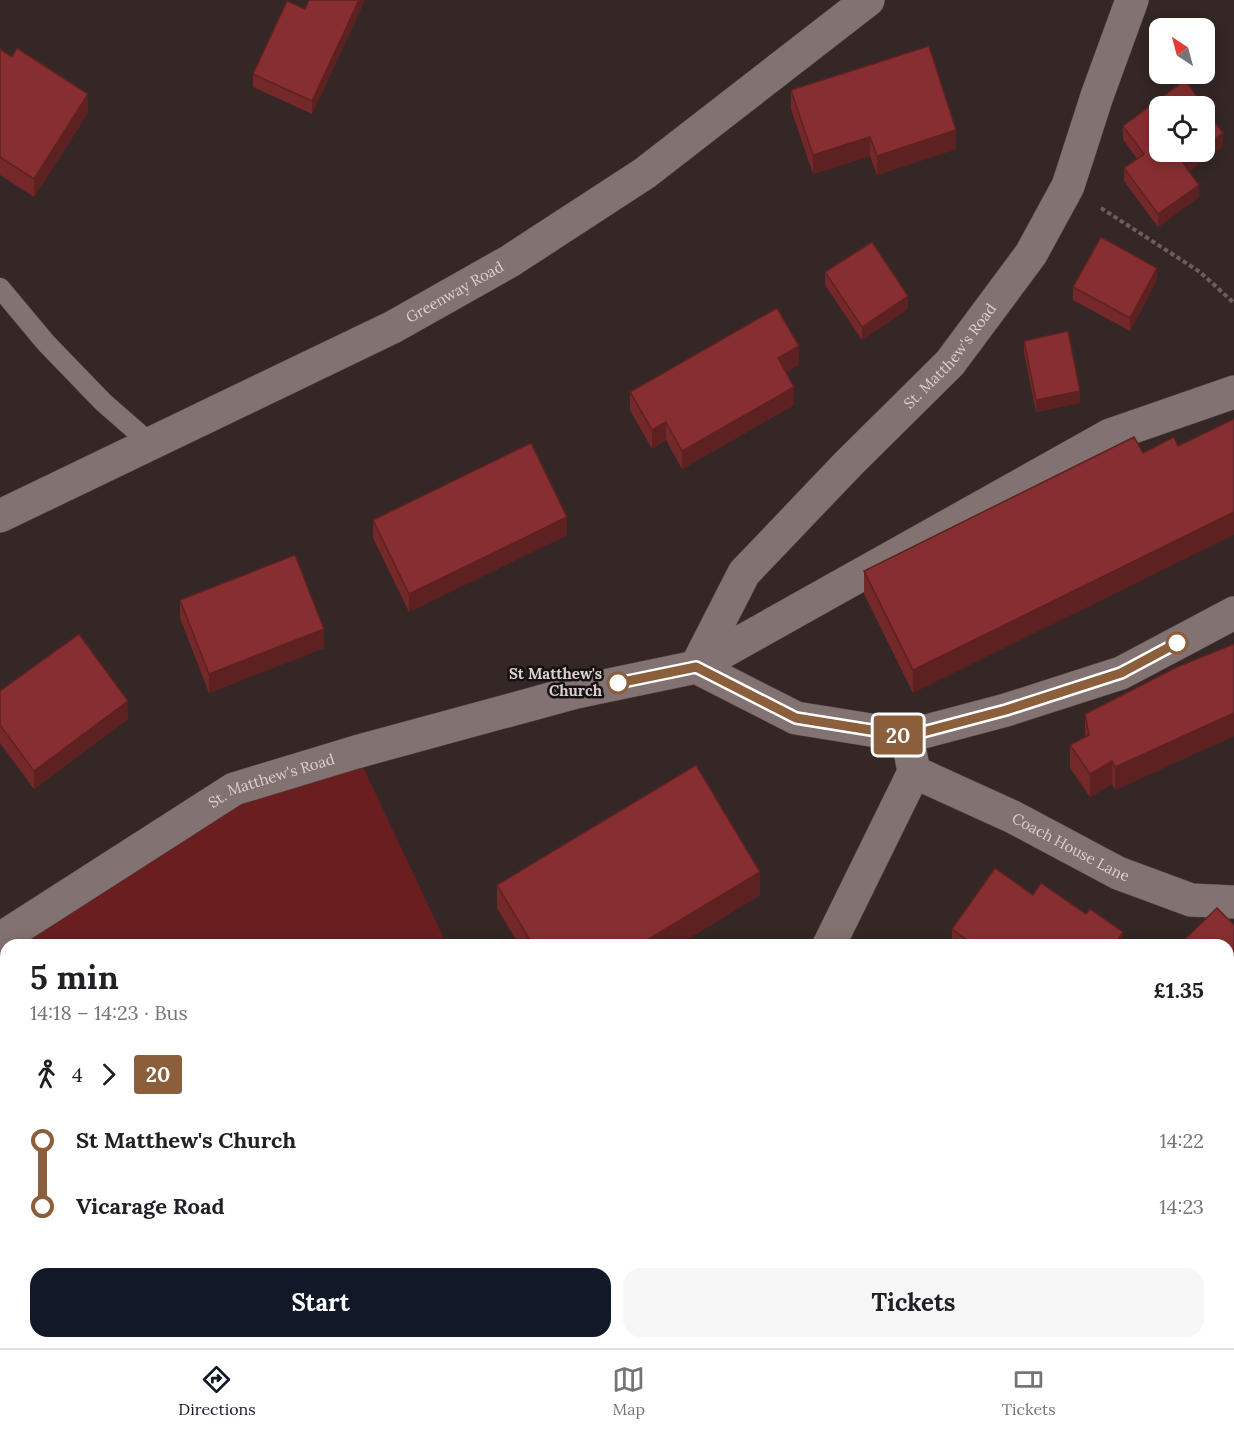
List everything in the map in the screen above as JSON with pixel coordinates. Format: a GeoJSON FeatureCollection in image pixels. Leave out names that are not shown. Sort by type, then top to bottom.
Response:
{"type":"FeatureCollection","features":[{"type":"Feature","properties":{"kind":"street","name":"Greenway Road"},"geometry":{"type":"LineString","coordinates":[[0,516],[393,327],[510,261],[645,173],[868,0]]}},
{"type":"Feature","properties":{"kind":"street","name":"St. Matthew's Road"},"geometry":{"type":"LineString","coordinates":[[696,667],[744,573],[849,463],[950,363],[1031,254],[1068,186],[1097,96],[1132,0]]}},
{"type":"Feature","properties":{"kind":"street","name":"St. Matthew's Road"},"geometry":{"type":"LineString","coordinates":[[0,939],[234,789],[368,749],[576,692],[696,667],[1110,435],[1234,392]]}},
{"type":"Feature","properties":{"kind":"street"},"geometry":{"type":"LineString","coordinates":[[696,667],[796,718],[908,736],[1006,710],[1121,673],[1234,613]]}},
{"type":"Feature","properties":{"kind":"street"},"geometry":{"type":"LineString","coordinates":[[832,939],[914,772],[908,736]]}},
{"type":"Feature","properties":{"kind":"street","name":"Coach House Lane"},"geometry":{"type":"LineString","coordinates":[[914,772],[1013,817],[1118,873],[1191,900],[1234,902]]}},
{"type":"Feature","properties":{"kind":"lane"},"geometry":{"type":"LineString","coordinates":[[0,288],[46,343],[103,402],[151,444]]}},
{"type":"Feature","properties":{"kind":"path"},"geometry":{"type":"LineString","coordinates":[[1068,186],[1200,272],[1234,303]]}},
{"type":"Feature","properties":{"kind":"shaded area"},"geometry":{"type":"Polygon","coordinates":[[[356,752],[444,939],[0,939],[234,789],[356,752]]]}},
{"type":"Feature","properties":{"kind":"building"},"geometry":{"type":"Polygon","coordinates":[[[309,0],[359,0],[312,101],[253,74],[287,1],[305,9],[309,0]]]}},
{"type":"Feature","properties":{"kind":"building"},"geometry":{"type":"Polygon","coordinates":[[[929,46],[956,130],[877,156],[870,137],[813,155],[791,90],[929,46]]]}},
{"type":"Feature","properties":{"kind":"building"},"geometry":{"type":"Polygon","coordinates":[[[17,48],[88,94],[34,179],[0,157],[0,49],[12,57],[17,48]]]}},
{"type":"Feature","properties":{"kind":"building"},"geometry":{"type":"Polygon","coordinates":[[[1180,84],[1188,84],[1197,96],[1163,96],[1180,84]]]}},
{"type":"Feature","properties":{"kind":"building"},"geometry":{"type":"Polygon","coordinates":[[[1149,107],[1149,162],[1184,162],[1199,185],[1158,214],[1124,168],[1144,154],[1123,126],[1149,107]]]}},
{"type":"Feature","properties":{"kind":"building"},"geometry":{"type":"Polygon","coordinates":[[[1215,122],[1223,133],[1215,139],[1215,122]]]}},
{"type":"Feature","properties":{"kind":"building"},"geometry":{"type":"Polygon","coordinates":[[[1101,237],[1157,268],[1130,318],[1073,287],[1101,237]]]}},
{"type":"Feature","properties":{"kind":"building"},"geometry":{"type":"Polygon","coordinates":[[[872,242],[908,296],[862,327],[825,272],[872,242]]]}},
{"type":"Feature","properties":{"kind":"building"},"geometry":{"type":"Polygon","coordinates":[[[777,308],[799,346],[778,358],[794,387],[682,451],[666,422],[652,430],[630,392],[777,308]]]}},
{"type":"Feature","properties":{"kind":"building"},"geometry":{"type":"Polygon","coordinates":[[[1068,331],[1080,391],[1036,400],[1024,341],[1068,331]]]}},
{"type":"Feature","properties":{"kind":"building"},"geometry":{"type":"Polygon","coordinates":[[[1234,419],[1234,512],[913,670],[864,571],[1134,437],[1143,453],[1174,437],[1178,446],[1234,419]]]}},
{"type":"Feature","properties":{"kind":"building"},"geometry":{"type":"Polygon","coordinates":[[[531,443],[567,517],[409,594],[373,520],[531,443]]]}},
{"type":"Feature","properties":{"kind":"building"},"geometry":{"type":"Polygon","coordinates":[[[295,555],[324,629],[209,674],[180,600],[295,555]]]}},
{"type":"Feature","properties":{"kind":"building"},"geometry":{"type":"Polygon","coordinates":[[[79,634],[128,701],[34,771],[0,725],[0,691],[79,634]]]}},
{"type":"Feature","properties":{"kind":"building"},"geometry":{"type":"Polygon","coordinates":[[[1234,644],[1234,713],[1115,767],[1112,761],[1090,774],[1070,745],[1089,735],[1085,714],[1177,667],[1234,644]]]}},
{"type":"Feature","properties":{"kind":"building"},"geometry":{"type":"Polygon","coordinates":[[[696,765],[760,872],[649,939],[529,939],[497,885],[696,765]]]}},
{"type":"Feature","properties":{"kind":"building"},"geometry":{"type":"Polygon","coordinates":[[[995,868],[1033,895],[1041,883],[1086,914],[1090,909],[1123,932],[1118,939],[966,939],[952,929],[995,868]]]}},
{"type":"Feature","properties":{"kind":"building"},"geometry":{"type":"Polygon","coordinates":[[[1217,908],[1234,925],[1234,939],[1185,939],[1217,908]]]}},
{"type":"Feature","properties":{"kind":"bus line","name":"20"},"geometry":{"type":"LineString","coordinates":[[618,683],[696,667],[796,718],[908,736],[1006,710],[1121,673],[1177,643]]}},
{"type":"Feature","properties":{"kind":"place","name":"St Matthew's Church"},"geometry":{"type":"Point","coordinates":[618,683]}}]}
